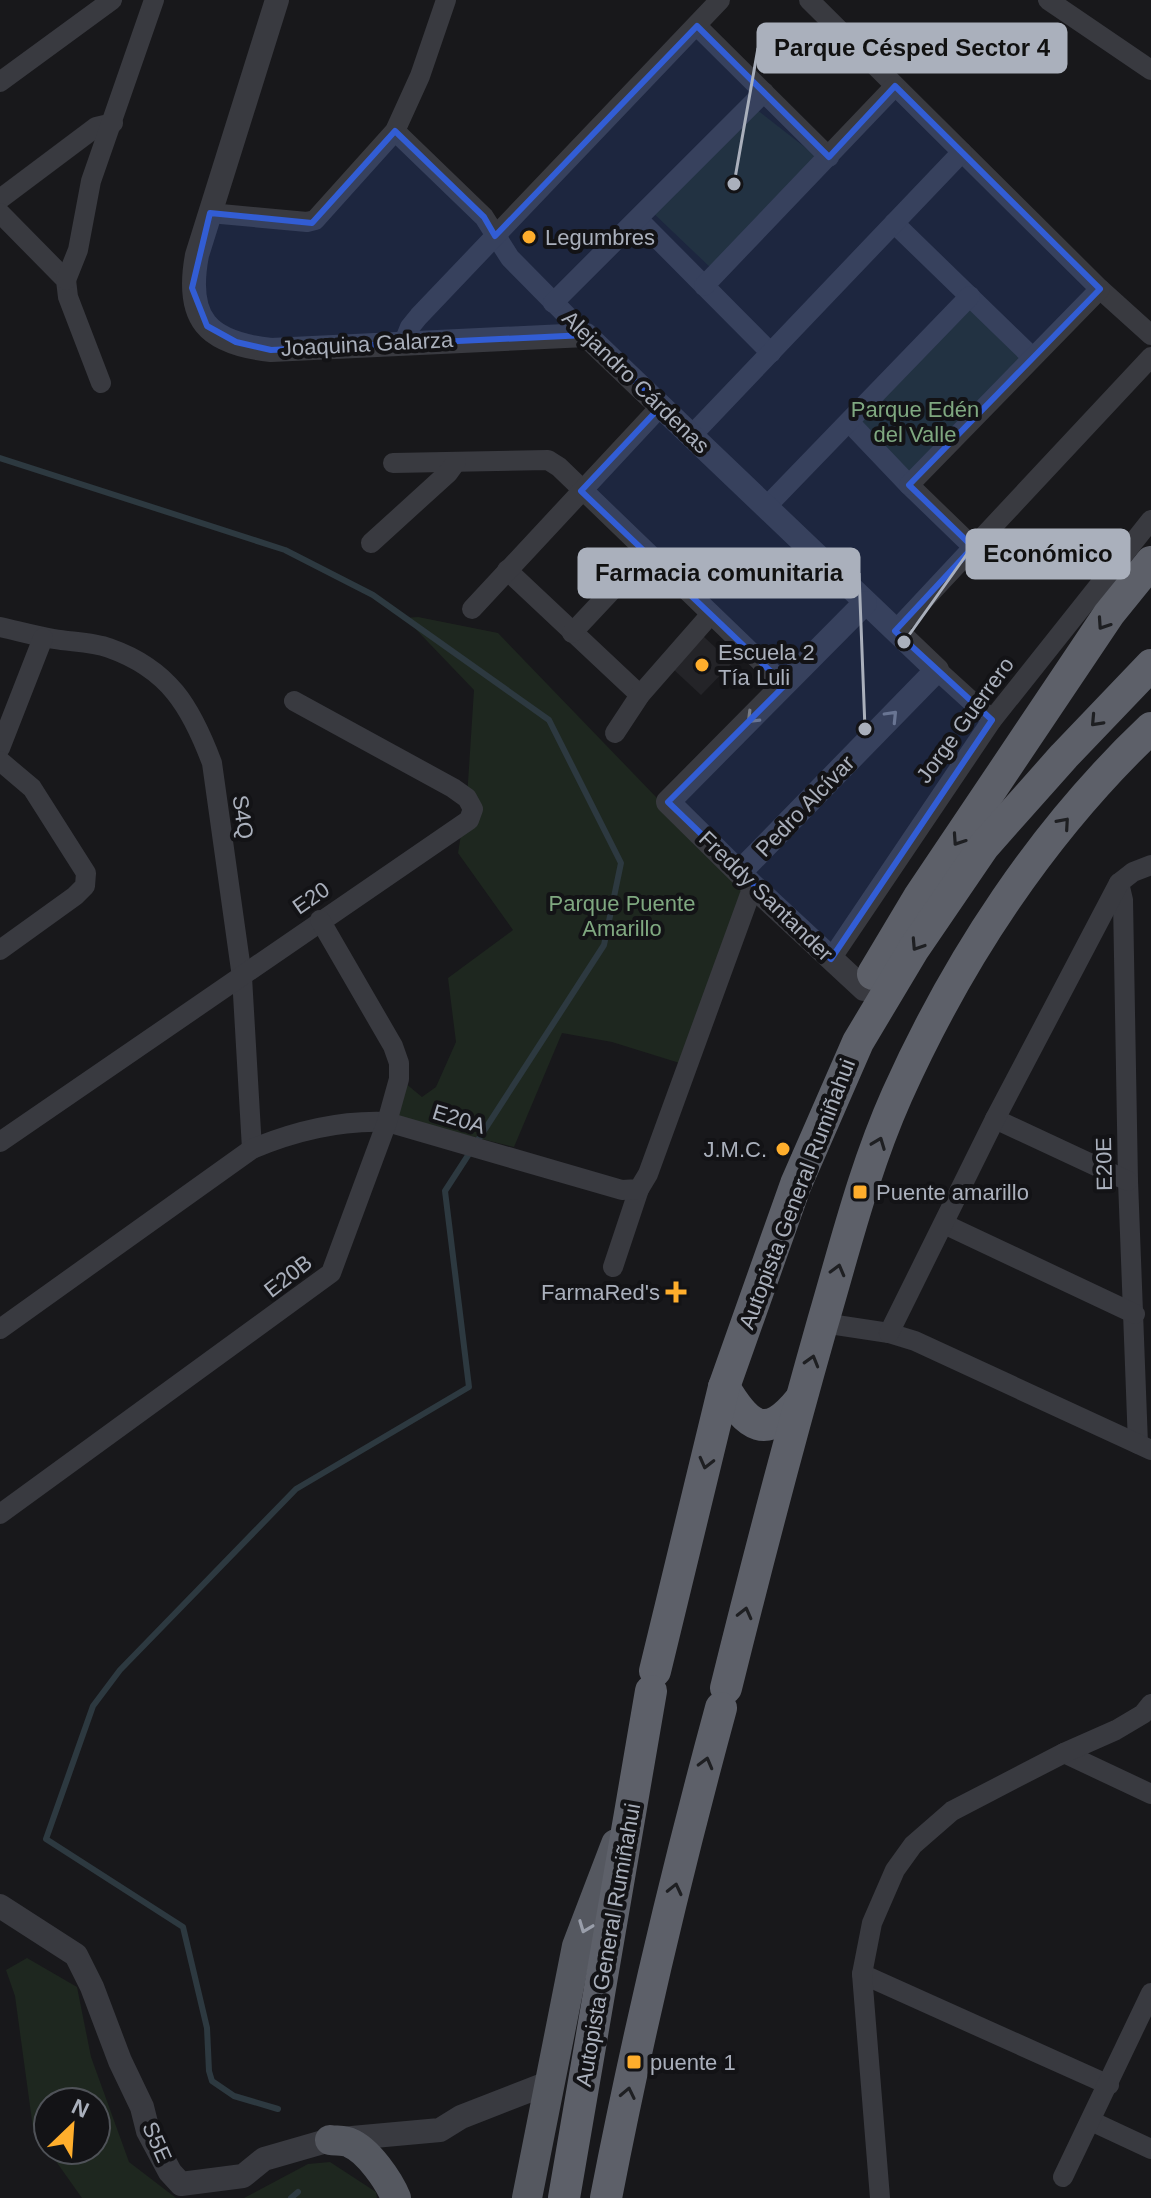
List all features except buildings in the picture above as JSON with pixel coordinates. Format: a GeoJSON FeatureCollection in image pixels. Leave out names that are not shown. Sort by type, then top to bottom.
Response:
{"type":"FeatureCollection","features":[{"type":"Feature","properties":{"kind":"highway"},"geometry":{"type":"LineString","coordinates":[[858,1042],[856,1015],[864,989],[919,897],[1109,614],[1151,562]]}},
{"type":"Feature","properties":{"kind":"highway","name":"Autopista General Rumiñahui"},"geometry":{"type":"LineString","coordinates":[[564,2198],[653,1681],[724,1387],[796,1184],[858,1042],[913,950],[984,846],[1151,665]]}},
{"type":"Feature","properties":{"kind":"highway","name":"Autopista General Rumiñahui"},"geometry":{"type":"LineString","coordinates":[[606,2198],[691,1818],[800,1400],[860,1192],[897,1096],[942,1004],[994,916],[1055,833],[1122,755],[1151,728]]}},
{"type":"Feature","properties":{"kind":"highway"},"geometry":{"type":"LineString","coordinates":[[724,1387],[737,1409],[748,1419],[762,1424],[776,1425],[800,1400]]}},
{"type":"Feature","properties":{"kind":"highway"},"geometry":{"type":"LineString","coordinates":[[597,2008],[644,2019]]}},
{"type":"Feature","properties":{"kind":"main road"},"geometry":{"type":"LineString","coordinates":[[527,2198],[577,1946],[633,1802]]}},
{"type":"Feature","properties":{"kind":"main road"},"geometry":{"type":"LineString","coordinates":[[369,2136],[385,2147],[399,2164],[416,2198]]}},
{"type":"Feature","properties":{"kind":"main road"},"geometry":{"type":"LineString","coordinates":[[330,2140],[351,2143],[389,2182],[396,2198]]}},
{"type":"Feature","properties":{"kind":"street"},"geometry":{"type":"LineString","coordinates":[[0,82],[112,0]]}},
{"type":"Feature","properties":{"kind":"street"},"geometry":{"type":"LineString","coordinates":[[101,383],[68,297],[66,280],[78,250],[91,181],[154,0]]}},
{"type":"Feature","properties":{"kind":"street"},"geometry":{"type":"LineString","coordinates":[[210,213],[312,221],[395,131],[420,76],[446,0]]}},
{"type":"Feature","properties":{"kind":"street"},"geometry":{"type":"LineString","coordinates":[[404,342],[419,316],[720,0]]}},
{"type":"Feature","properties":{"kind":"street"},"geometry":{"type":"LineString","coordinates":[[809,0],[1100,289],[1151,335]]}},
{"type":"Feature","properties":{"kind":"street"},"geometry":{"type":"LineString","coordinates":[[1048,0],[1151,70]]}},
{"type":"Feature","properties":{"kind":"street","name":"Joaquina Galarza"},"geometry":{"type":"LineString","coordinates":[[273,1],[197,255],[192,288],[198,313],[214,331],[236,342],[271,350],[586,335]]}},
{"type":"Feature","properties":{"kind":"street"},"geometry":{"type":"LineString","coordinates":[[697,26],[829,157]]}},
{"type":"Feature","properties":{"kind":"street"},"geometry":{"type":"LineString","coordinates":[[704,286],[895,86]]}},
{"type":"Feature","properties":{"kind":"street"},"geometry":{"type":"LineString","coordinates":[[553,303],[764,92]]}},
{"type":"Feature","properties":{"kind":"street"},"geometry":{"type":"LineString","coordinates":[[0,199],[96,127],[113,123]]}},
{"type":"Feature","properties":{"kind":"street","name":"Alejandro Cárdenas"},"geometry":{"type":"LineString","coordinates":[[395,131],[484,217],[510,258],[553,303],[865,603],[992,720]]}},
{"type":"Feature","properties":{"kind":"street"},"geometry":{"type":"LineString","coordinates":[[692,435],[962,152]]}},
{"type":"Feature","properties":{"kind":"street"},"geometry":{"type":"LineString","coordinates":[[0,213],[66,280]]}},
{"type":"Feature","properties":{"kind":"street"},"geometry":{"type":"LineString","coordinates":[[638,219],[771,353]]}},
{"type":"Feature","properties":{"kind":"street"},"geometry":{"type":"LineString","coordinates":[[894,223],[1032,357]]}},
{"type":"Feature","properties":{"kind":"street"},"geometry":{"type":"LineString","coordinates":[[909,485],[1100,289]]}},
{"type":"Feature","properties":{"kind":"street"},"geometry":{"type":"LineString","coordinates":[[766,507],[970,296]]}},
{"type":"Feature","properties":{"kind":"street"},"geometry":{"type":"LineString","coordinates":[[895,631],[1151,357]]}},
{"type":"Feature","properties":{"kind":"street"},"geometry":{"type":"LineString","coordinates":[[472,609],[661,406]]}},
{"type":"Feature","properties":{"kind":"street"},"geometry":{"type":"LineString","coordinates":[[850,423],[973,547]]}},
{"type":"Feature","properties":{"kind":"street"},"geometry":{"type":"LineString","coordinates":[[393,463],[548,460],[559,467],[785,685],[865,603]]}},
{"type":"Feature","properties":{"kind":"street"},"geometry":{"type":"LineString","coordinates":[[371,543],[448,473],[456,462]]}},
{"type":"Feature","properties":{"kind":"street","name":"Jorge Guerrero"},"geometry":{"type":"LineString","coordinates":[[831,959],[992,720],[1151,520]]}},
{"type":"Feature","properties":{"kind":"street"},"geometry":{"type":"LineString","coordinates":[[572,633],[647,553]]}},
{"type":"Feature","properties":{"kind":"street"},"geometry":{"type":"LineString","coordinates":[[507,570],[640,695]]}},
{"type":"Feature","properties":{"kind":"street"},"geometry":{"type":"LineString","coordinates":[[615,733],[640,695],[711,614]]}},
{"type":"Feature","properties":{"kind":"street","name":"S4Q"},"geometry":{"type":"LineString","coordinates":[[0,627],[43,638],[108,648],[149,668],[182,697],[200,731],[212,763],[242,977],[252,1149]]}},
{"type":"Feature","properties":{"kind":"street"},"geometry":{"type":"LineString","coordinates":[[0,748],[43,638]]}},
{"type":"Feature","properties":{"kind":"street","name":"Pedro Alcívar"},"geometry":{"type":"LineString","coordinates":[[747,879],[937,670]]}},
{"type":"Feature","properties":{"kind":"street","name":"Freddy Santander"},"geometry":{"type":"LineString","coordinates":[[785,685],[668,802],[864,989]]}},
{"type":"Feature","properties":{"kind":"street","name":"E20"},"geometry":{"type":"LineString","coordinates":[[0,1142],[469,820],[473,809],[467,798],[453,788],[294,701]]}},
{"type":"Feature","properties":{"kind":"street"},"geometry":{"type":"LineString","coordinates":[[0,761],[32,788],[86,873],[85,886],[75,896],[0,950]]}},
{"type":"Feature","properties":{"kind":"street"},"geometry":{"type":"LineString","coordinates":[[889,1333],[995,1119],[1119,883],[1133,872],[1151,865]]}},
{"type":"Feature","properties":{"kind":"street"},"geometry":{"type":"LineString","coordinates":[[613,1267],[639,1189],[648,1174],[747,879]]}},
{"type":"Feature","properties":{"kind":"street","name":"E20E"},"geometry":{"type":"LineString","coordinates":[[1119,883],[1123,900],[1128,1181],[1145,1447]]}},
{"type":"Feature","properties":{"kind":"street","name":"E20B"},"geometry":{"type":"LineString","coordinates":[[0,1514],[318,1286],[331,1273],[390,1123],[399,1063],[393,1046],[320,920]]}},
{"type":"Feature","properties":{"kind":"street"},"geometry":{"type":"LineString","coordinates":[[995,1119],[1128,1181]]}},
{"type":"Feature","properties":{"kind":"street","name":"E20A"},"geometry":{"type":"LineString","coordinates":[[0,1329],[252,1149],[288,1134],[360,1121],[390,1123],[622,1190],[639,1189]]}},
{"type":"Feature","properties":{"kind":"street"},"geometry":{"type":"LineString","coordinates":[[944,1224],[1135,1314]]}},
{"type":"Feature","properties":{"kind":"street"},"geometry":{"type":"LineString","coordinates":[[823,1323],[889,1333],[915,1341],[1145,1447]]}},
{"type":"Feature","properties":{"kind":"street"},"geometry":{"type":"LineString","coordinates":[[880,2198],[862,1974],[865,1950],[882,1895],[913,1845],[952,1811],[1064,1753],[1116,1730],[1143,1714],[1151,1704]]}},
{"type":"Feature","properties":{"kind":"street"},"geometry":{"type":"LineString","coordinates":[[1064,1753],[1151,1794]]}},
{"type":"Feature","properties":{"kind":"street","name":"S5E"},"geometry":{"type":"LineString","coordinates":[[0,1906],[76,1955],[142,2107],[148,2131],[170,2172],[181,2184],[243,2176],[264,2159],[330,2140],[440,2130],[461,2117],[551,2082]]}},
{"type":"Feature","properties":{"kind":"street"},"geometry":{"type":"LineString","coordinates":[[862,1974],[1109,2085]]}},
{"type":"Feature","properties":{"kind":"street"},"geometry":{"type":"LineString","coordinates":[[1063,2177],[1149,2002]]}},
{"type":"Feature","properties":{"kind":"street"},"geometry":{"type":"LineString","coordinates":[[1091,2121],[1151,2149]]}},
{"type":"Feature","properties":{"kind":"highlighted area"},"geometry":{"type":"Polygon","coordinates":[[[697,26],[829,157],[895,86],[1100,289],[909,485],[973,547],[895,631],[992,720],[831,959],[668,802],[785,685],[581,491],[661,406],[586,335],[271,350],[236,342],[207,326],[192,288],[210,213],[312,223],[395,131],[484,217],[495,236],[697,26]]]}},
{"type":"Feature","properties":{"kind":"shaded area","name":"Escuela 2 Tía Luli"},"geometry":{"type":"Polygon","coordinates":[[[703,636],[732,663],[701,695],[672,668],[703,636]]]}},
{"type":"Feature","properties":{"kind":"green space"},"geometry":{"type":"Polygon","coordinates":[[[747,102],[820,159],[713,270],[649,209],[747,102]]]}},
{"type":"Feature","properties":{"kind":"green space","name":"Parque Edén del Valle"},"geometry":{"type":"Polygon","coordinates":[[[975,304],[1025,357],[914,481],[857,422],[975,304]]]}},
{"type":"Feature","properties":{"kind":"green space","name":"Parque Puente Amarillo"},"geometry":{"type":"Polygon","coordinates":[[[418,617],[498,633],[656,797],[753,886],[686,1065],[612,1042],[562,1033],[514,1147],[394,1117],[405,1083],[422,1097],[436,1087],[456,1042],[448,978],[513,930],[458,853],[467,798],[474,690],[405,618],[418,617]]]}},
{"type":"Feature","properties":{"kind":"green space"},"geometry":{"type":"Polygon","coordinates":[[[27,1958],[77,1987],[91,2057],[101,2086],[32,2086],[32,2121],[15,1996],[6,1970],[27,1958]]]}},
{"type":"Feature","properties":{"kind":"green space"},"geometry":{"type":"Polygon","coordinates":[[[112,2115],[129,2162],[176,2198],[82,2198],[59,2166],[112,2166],[112,2115]]]}},
{"type":"Feature","properties":{"kind":"green space"},"geometry":{"type":"Polygon","coordinates":[[[330,2162],[376,2192],[377,2198],[244,2198],[308,2164],[330,2162]]]}},
{"type":"Feature","properties":{"kind":"waterway"},"geometry":{"type":"LineString","coordinates":[[0,458],[285,550],[373,595],[549,720],[621,863],[604,945],[445,1191],[469,1387],[296,1489],[120,1670],[93,1706],[46,1839],[183,1927],[207,2028],[212,2081],[234,2096],[278,2109]]}},
{"type":"Feature","properties":{"kind":"waterway"},"geometry":{"type":"LineString","coordinates":[[291,2198],[298,2192]]}},
{"type":"Feature","properties":{"kind":"place","name":"Parque Césped Sector 4"},"geometry":{"type":"Point","coordinates":[734,184]}},
{"type":"Feature","properties":{"kind":"place","name":"Legumbres"},"geometry":{"type":"Point","coordinates":[529,237]}},
{"type":"Feature","properties":{"kind":"place","name":"Económico"},"geometry":{"type":"Point","coordinates":[904,642]}},
{"type":"Feature","properties":{"kind":"place","name":"Escuela 2 Tía Luli"},"geometry":{"type":"Point","coordinates":[702,665]}},
{"type":"Feature","properties":{"kind":"place","name":"Farmacia comunitaria"},"geometry":{"type":"Point","coordinates":[865,729]}},
{"type":"Feature","properties":{"kind":"place","name":"J.M.C."},"geometry":{"type":"Point","coordinates":[783,1149]}},
{"type":"Feature","properties":{"kind":"place","name":"Puente amarillo"},"geometry":{"type":"Point","coordinates":[860,1192]}},
{"type":"Feature","properties":{"kind":"place","name":"FarmaRed's"},"geometry":{"type":"Point","coordinates":[676,1292]}},
{"type":"Feature","properties":{"kind":"place","name":"puente 1"},"geometry":{"type":"Point","coordinates":[634,2062]}}]}
